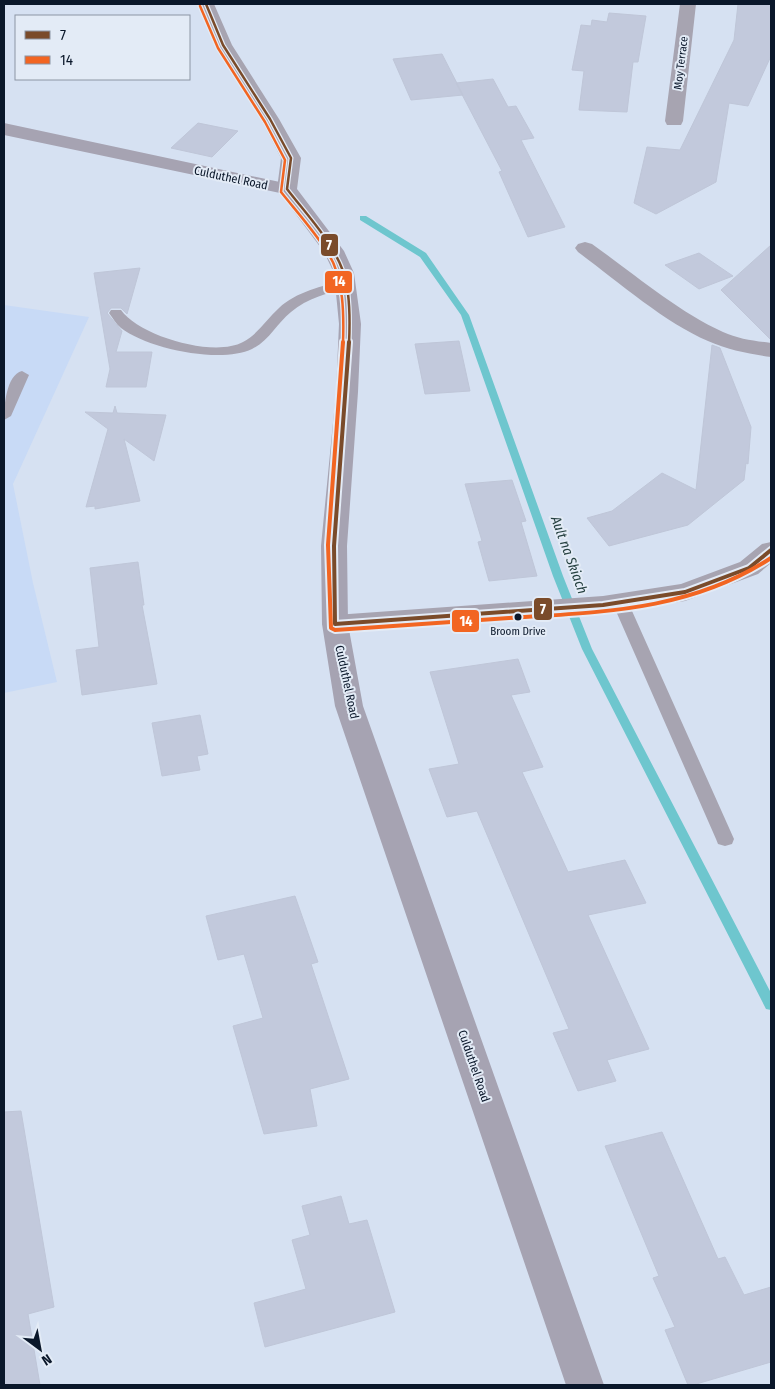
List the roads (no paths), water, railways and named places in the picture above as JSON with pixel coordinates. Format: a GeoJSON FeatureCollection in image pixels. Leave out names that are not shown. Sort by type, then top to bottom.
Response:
{"type":"FeatureCollection","features":[{"type":"Feature","properties":{"kind":"main road","name":"Culduthel Road"},"geometry":{"type":"LineString","coordinates":[[4,129],[287,190],[334,251],[344,273],[350,324],[347,392],[334,546],[335,624],[349,706],[585,1385]]}},
{"type":"Feature","properties":{"kind":"street"},"geometry":{"type":"LineString","coordinates":[[206,4],[212,24],[233,64],[291,158],[287,190]]}},
{"type":"Feature","properties":{"kind":"street","name":"Moy Terrace"},"geometry":{"type":"LineString","coordinates":[[670,112],[688,4]]}},
{"type":"Feature","properties":{"kind":"street"},"geometry":{"type":"LineString","coordinates":[[585,248],[688,322],[716,337],[771,350]]}},
{"type":"Feature","properties":{"kind":"street"},"geometry":{"type":"LineString","coordinates":[[610,266],[634,258]]}},
{"type":"Feature","properties":{"kind":"street"},"geometry":{"type":"LineString","coordinates":[[335,624],[548,610],[685,592],[749,568],[771,550]]}},
{"type":"Feature","properties":{"kind":"lane"},"geometry":{"type":"LineString","coordinates":[[116,314],[129,328],[162,341],[192,348],[231,350],[249,345],[290,304],[345,284]]}},
{"type":"Feature","properties":{"kind":"lane"},"geometry":{"type":"LineString","coordinates":[[4,416],[22,376]]}},
{"type":"Feature","properties":{"kind":"lane"},"geometry":{"type":"LineString","coordinates":[[611,603],[725,839]]}},
{"type":"Feature","properties":{"kind":"waterway","name":"Ault na Skiach"},"geometry":{"type":"LineString","coordinates":[[363,218],[423,255],[465,315],[558,576],[587,649],[771,1005]]}},
{"type":"Feature","properties":{"kind":"place","name":"Broom Drive"},"geometry":{"type":"Point","coordinates":[518,617]}}]}
